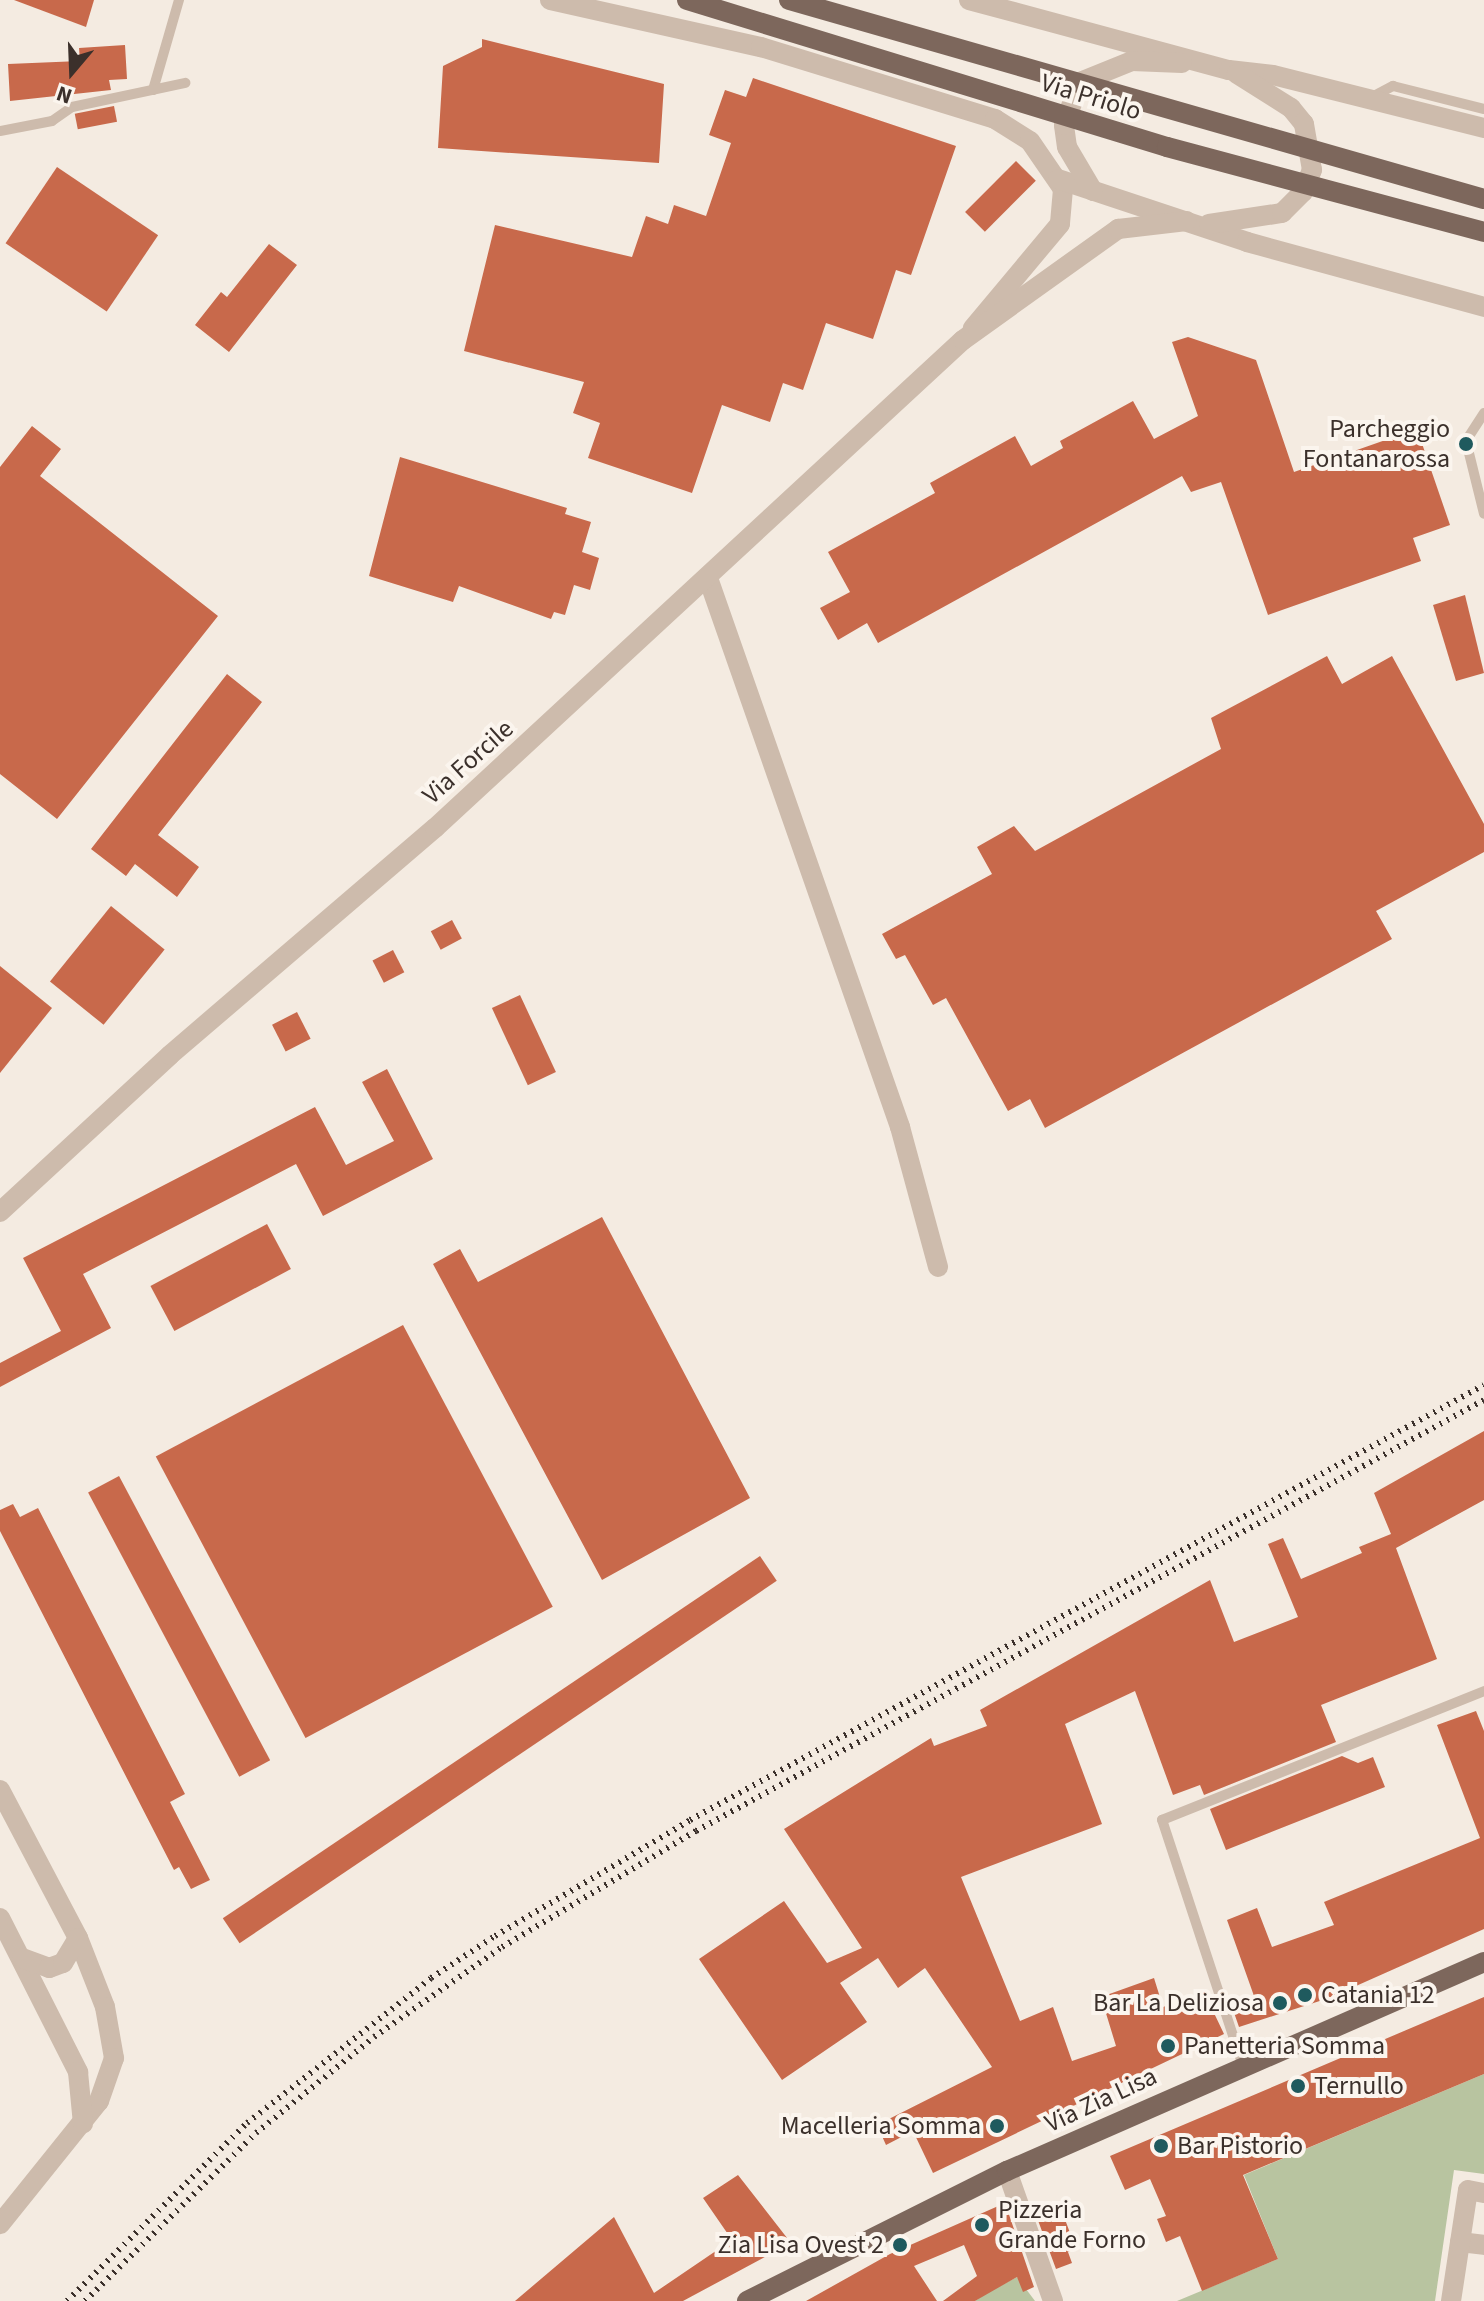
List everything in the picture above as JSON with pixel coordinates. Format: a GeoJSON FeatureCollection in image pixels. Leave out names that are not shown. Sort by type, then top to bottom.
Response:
{"type":"FeatureCollection","features":[{"type":"Feature","properties":{"kind":"main road","name":"Via Priolo"},"geometry":{"type":"LineString","coordinates":[[687,0],[1167,147],[1484,232]]}},
{"type":"Feature","properties":{"kind":"main road","name":"Via Priolo"},"geometry":{"type":"LineString","coordinates":[[789,0],[1484,199]]}},
{"type":"Feature","properties":{"kind":"main road","name":"Via Zia Lisa"},"geometry":{"type":"LineString","coordinates":[[747,2301],[1007,2171],[1242,2063],[1484,1962]]}},
{"type":"Feature","properties":{"kind":"street"},"geometry":{"type":"LineString","coordinates":[[550,0],[761,47],[995,119],[1030,141],[1076,181],[1192,223],[1480,308]]}},
{"type":"Feature","properties":{"kind":"street"},"geometry":{"type":"LineString","coordinates":[[969,0],[1229,70],[1484,128]]}},
{"type":"Feature","properties":{"kind":"street"},"geometry":{"type":"LineString","coordinates":[[963,340],[1000,291],[1055,235],[1063,207],[1076,181],[1064,125],[1080,82],[1132,61],[1209,64]]}},
{"type":"Feature","properties":{"kind":"street"},"geometry":{"type":"LineString","coordinates":[[963,340],[1107,235],[1147,222],[1265,220],[1282,213],[1303,192],[1312,170],[1304,124],[1291,108],[1229,70]]}},
{"type":"Feature","properties":{"kind":"street","name":"Via Forcile"},"geometry":{"type":"LineString","coordinates":[[0,1212],[708,578],[963,340]]}},
{"type":"Feature","properties":{"kind":"street"},"geometry":{"type":"LineString","coordinates":[[708,578],[900,1127],[938,1267]]}},
{"type":"Feature","properties":{"kind":"street"},"geometry":{"type":"LineString","coordinates":[[0,1790],[78,1938],[105,2007],[114,2058],[111,2079],[83,2124],[0,2224]]}},
{"type":"Feature","properties":{"kind":"street"},"geometry":{"type":"LineString","coordinates":[[0,1918],[78,2072],[83,2124]]}},
{"type":"Feature","properties":{"kind":"street"},"geometry":{"type":"LineString","coordinates":[[22,1958],[49,1968],[63,1963],[78,1938]]}},
{"type":"Feature","properties":{"kind":"street"},"geometry":{"type":"LineString","coordinates":[[1007,2171],[1053,2301]]}},
{"type":"Feature","properties":{"kind":"street"},"geometry":{"type":"LineString","coordinates":[[1451,2301],[1468,2190],[1484,2193]]}},
{"type":"Feature","properties":{"kind":"street"},"geometry":{"type":"LineString","coordinates":[[1460,2242],[1484,2245]]}},
{"type":"Feature","properties":{"kind":"lane"},"geometry":{"type":"LineString","coordinates":[[153,90],[179,0]]}},
{"type":"Feature","properties":{"kind":"lane"},"geometry":{"type":"LineString","coordinates":[[0,131],[185,83]]}},
{"type":"Feature","properties":{"kind":"lane"},"geometry":{"type":"LineString","coordinates":[[1367,99],[1393,86],[1484,109]]}},
{"type":"Feature","properties":{"kind":"lane"},"geometry":{"type":"LineString","coordinates":[[1484,413],[1466,441],[1484,514]]}},
{"type":"Feature","properties":{"kind":"lane"},"geometry":{"type":"LineString","coordinates":[[1242,2063],[1162,1820],[1484,1691]]}},
{"type":"Feature","properties":{"kind":"green space"},"geometry":{"type":"Polygon","coordinates":[[[1484,2074],[1484,2174],[1454,2170],[1435,2301],[1177,2301],[1278,2259],[1244,2175],[1484,2074]]]}},
{"type":"Feature","properties":{"kind":"green space"},"geometry":{"type":"Polygon","coordinates":[[[1017,2277],[1035,2301],[975,2301],[985,2294],[1017,2277]]]}},
{"type":"Feature","properties":{"kind":"building"},"geometry":{"type":"Polygon","coordinates":[[[14,0],[94,0],[86,27],[14,0]]]}},
{"type":"Feature","properties":{"kind":"building"},"geometry":{"type":"Polygon","coordinates":[[[482,39],[664,84],[659,163],[438,148],[443,66],[482,47],[482,39]]]}},
{"type":"Feature","properties":{"kind":"building"},"geometry":{"type":"Polygon","coordinates":[[[125,45],[127,79],[109,80],[111,90],[10,101],[8,64],[80,61],[79,48],[125,45]]]}},
{"type":"Feature","properties":{"kind":"building"},"geometry":{"type":"Polygon","coordinates":[[[753,78],[956,146],[911,275],[896,270],[873,339],[826,323],[803,390],[783,383],[770,422],[722,405],[692,493],[588,458],[600,423],[573,413],[584,382],[464,351],[495,225],[632,257],[646,216],[668,224],[674,205],[706,216],[731,143],[709,135],[725,90],[746,97],[753,78]]]}},
{"type":"Feature","properties":{"kind":"building"},"geometry":{"type":"Polygon","coordinates":[[[114,106],[117,122],[78,129],[75,114],[114,106]]]}},
{"type":"Feature","properties":{"kind":"building"},"geometry":{"type":"Polygon","coordinates":[[[1016,161],[1036,181],[985,232],[965,212],[1016,161]]]}},
{"type":"Feature","properties":{"kind":"building"},"geometry":{"type":"Polygon","coordinates":[[[57,167],[158,235],[107,311],[6,243],[57,167]]]}},
{"type":"Feature","properties":{"kind":"building"},"geometry":{"type":"Polygon","coordinates":[[[269,244],[297,265],[229,352],[195,325],[221,292],[227,297],[269,244]]]}},
{"type":"Feature","properties":{"kind":"building"},"geometry":{"type":"Polygon","coordinates":[[[1188,337],[1256,360],[1294,472],[1417,429],[1450,525],[1413,538],[1421,561],[1268,615],[1221,482],[1191,492],[1182,476],[878,643],[867,623],[838,640],[820,608],[850,592],[828,552],[935,493],[930,483],[1015,436],[1031,466],[1063,448],[1060,441],[1133,401],[1154,439],[1198,416],[1172,342],[1188,337]]]}},
{"type":"Feature","properties":{"kind":"building"},"geometry":{"type":"Polygon","coordinates":[[[32,426],[61,449],[40,476],[218,616],[57,819],[0,774],[0,467],[32,426]]]}},
{"type":"Feature","properties":{"kind":"building"},"geometry":{"type":"Polygon","coordinates":[[[400,457],[567,508],[565,514],[591,522],[582,552],[599,558],[590,590],[574,585],[565,615],[554,612],[551,619],[459,586],[453,602],[369,576],[400,457]]]}},
{"type":"Feature","properties":{"kind":"building"},"geometry":{"type":"Polygon","coordinates":[[[1465,595],[1484,673],[1456,681],[1433,605],[1465,595]]]}},
{"type":"Feature","properties":{"kind":"building"},"geometry":{"type":"Polygon","coordinates":[[[1327,656],[1342,684],[1392,656],[1484,824],[1484,852],[1376,911],[1392,939],[1045,1128],[1030,1099],[1008,1111],[946,998],[933,1005],[905,955],[896,959],[882,934],[992,874],[977,847],[1014,826],[1035,851],[1221,749],[1211,718],[1327,656]]]}},
{"type":"Feature","properties":{"kind":"building"},"geometry":{"type":"Polygon","coordinates":[[[227,674],[262,702],[158,835],[199,867],[177,897],[135,864],[126,876],[91,849],[227,674]]]}},
{"type":"Feature","properties":{"kind":"building"},"geometry":{"type":"Polygon","coordinates":[[[111,906],[165,949],[104,1025],[50,981],[111,906]]]}},
{"type":"Feature","properties":{"kind":"building"},"geometry":{"type":"Polygon","coordinates":[[[452,920],[462,939],[441,950],[431,931],[452,920]]]}},
{"type":"Feature","properties":{"kind":"building"},"geometry":{"type":"Polygon","coordinates":[[[393,950],[404,972],[384,983],[373,960],[393,950]]]}},
{"type":"Feature","properties":{"kind":"building"},"geometry":{"type":"Polygon","coordinates":[[[0,966],[52,1008],[0,1073],[0,966]]]}},
{"type":"Feature","properties":{"kind":"building"},"geometry":{"type":"Polygon","coordinates":[[[520,995],[556,1072],[528,1085],[492,1008],[520,995]]]}},
{"type":"Feature","properties":{"kind":"building"},"geometry":{"type":"Polygon","coordinates":[[[297,1012],[311,1039],[286,1051],[272,1025],[297,1012]]]}},
{"type":"Feature","properties":{"kind":"building"},"geometry":{"type":"Polygon","coordinates":[[[387,1069],[433,1159],[323,1216],[296,1164],[83,1274],[111,1328],[0,1387],[0,1363],[61,1331],[23,1258],[315,1107],[346,1165],[394,1141],[362,1082],[387,1069]]]}},
{"type":"Feature","properties":{"kind":"building"},"geometry":{"type":"Polygon","coordinates":[[[602,1217],[750,1498],[602,1580],[433,1264],[460,1249],[478,1282],[602,1217]]]}},
{"type":"Feature","properties":{"kind":"building"},"geometry":{"type":"Polygon","coordinates":[[[267,1224],[291,1269],[174,1331],[150,1286],[267,1224]]]}},
{"type":"Feature","properties":{"kind":"building"},"geometry":{"type":"Polygon","coordinates":[[[403,1325],[553,1607],[306,1738],[156,1456],[403,1325]]]}},
{"type":"Feature","properties":{"kind":"building"},"geometry":{"type":"Polygon","coordinates":[[[1484,1431],[1484,1500],[1396,1548],[1437,1659],[1321,1705],[1336,1742],[1204,1795],[1200,1785],[1173,1795],[1135,1691],[1065,1724],[1102,1824],[961,1877],[1020,2021],[1053,2007],[1072,2061],[1116,2046],[1101,1997],[1154,1978],[1163,2007],[1204,1992],[1224,2034],[933,2173],[913,2131],[886,2145],[877,2125],[992,2067],[925,1968],[898,1988],[878,1958],[840,1983],[867,2022],[782,2080],[699,1959],[784,1901],[827,1963],[862,1948],[784,1829],[931,1738],[934,1746],[987,1726],[980,1710],[1210,1580],[1234,1642],[1298,1617],[1268,1544],[1283,1538],[1301,1579],[1362,1553],[1359,1547],[1391,1534],[1374,1493],[1484,1431]]]}},
{"type":"Feature","properties":{"kind":"building"},"geometry":{"type":"Polygon","coordinates":[[[119,1476],[270,1760],[239,1777],[88,1492],[119,1476]]]}},
{"type":"Feature","properties":{"kind":"building"},"geometry":{"type":"Polygon","coordinates":[[[13,1504],[20,1517],[38,1508],[185,1794],[170,1802],[210,1880],[191,1889],[179,1867],[174,1870],[0,1531],[0,1510],[13,1504]]]}},
{"type":"Feature","properties":{"kind":"building"},"geometry":{"type":"Polygon","coordinates":[[[760,1556],[777,1581],[240,1943],[223,1918],[760,1556]]]}},
{"type":"Feature","properties":{"kind":"building"},"geometry":{"type":"Polygon","coordinates":[[[1476,1711],[1484,1731],[1484,1929],[1329,1998],[1239,2027],[1231,2004],[1254,1996],[1227,1920],[1257,1908],[1272,1947],[1334,1925],[1324,1902],[1480,1838],[1437,1725],[1476,1711]]]}},
{"type":"Feature","properties":{"kind":"building"},"geometry":{"type":"Polygon","coordinates":[[[1342,1756],[1358,1763],[1373,1757],[1385,1787],[1226,1850],[1210,1809],[1342,1756]]]}},
{"type":"Feature","properties":{"kind":"building"},"geometry":{"type":"Polygon","coordinates":[[[1484,1997],[1484,2074],[1243,2175],[1278,2259],[1202,2291],[1180,2236],[1166,2242],[1157,2219],[1166,2216],[1150,2179],[1125,2190],[1110,2156],[1484,1997]]]}},
{"type":"Feature","properties":{"kind":"building"},"geometry":{"type":"Polygon","coordinates":[[[738,2175],[791,2243],[683,2301],[515,2301],[614,2217],[654,2293],[732,2240],[703,2198],[738,2175]]]}},
{"type":"Feature","properties":{"kind":"building"},"geometry":{"type":"Polygon","coordinates":[[[1005,2203],[1034,2287],[1023,2292],[1017,2277],[975,2301],[943,2301],[977,2276],[964,2245],[914,2266],[937,2301],[806,2301],[890,2254],[1005,2203]]]}},
{"type":"Feature","properties":{"kind":"building"},"geometry":{"type":"Polygon","coordinates":[[[1060,2206],[1076,2249],[1068,2252],[1072,2263],[1056,2269],[1036,2215],[1060,2206]]]}},
{"type":"Feature","properties":{"kind":"railway"},"geometry":{"type":"LineString","coordinates":[[67,2301],[247,2123],[431,1978],[495,1936],[690,1820],[1484,1385]]}},
{"type":"Feature","properties":{"kind":"railway"},"geometry":{"type":"LineString","coordinates":[[85,2301],[256,2133],[374,2037],[502,1947],[696,1831],[1484,1400]]}},
{"type":"Feature","properties":{"kind":"place","name":"Parcheggio Fontanarossa"},"geometry":{"type":"Point","coordinates":[1466,444]}},
{"type":"Feature","properties":{"kind":"place","name":"Catania 12"},"geometry":{"type":"Point","coordinates":[1305,1995]}},
{"type":"Feature","properties":{"kind":"place","name":"Bar La Deliziosa"},"geometry":{"type":"Point","coordinates":[1280,2003]}},
{"type":"Feature","properties":{"kind":"place","name":"Panetteria Somma"},"geometry":{"type":"Point","coordinates":[1168,2046]}},
{"type":"Feature","properties":{"kind":"place","name":"Ternullo"},"geometry":{"type":"Point","coordinates":[1298,2086]}},
{"type":"Feature","properties":{"kind":"place","name":"Macelleria Somma"},"geometry":{"type":"Point","coordinates":[997,2126]}},
{"type":"Feature","properties":{"kind":"place","name":"Bar Pistorio"},"geometry":{"type":"Point","coordinates":[1161,2146]}},
{"type":"Feature","properties":{"kind":"place","name":"Pizzeria Grande Forno"},"geometry":{"type":"Point","coordinates":[982,2225]}},
{"type":"Feature","properties":{"kind":"place","name":"Zia Lisa Ovest 2"},"geometry":{"type":"Point","coordinates":[900,2245]}}]}
